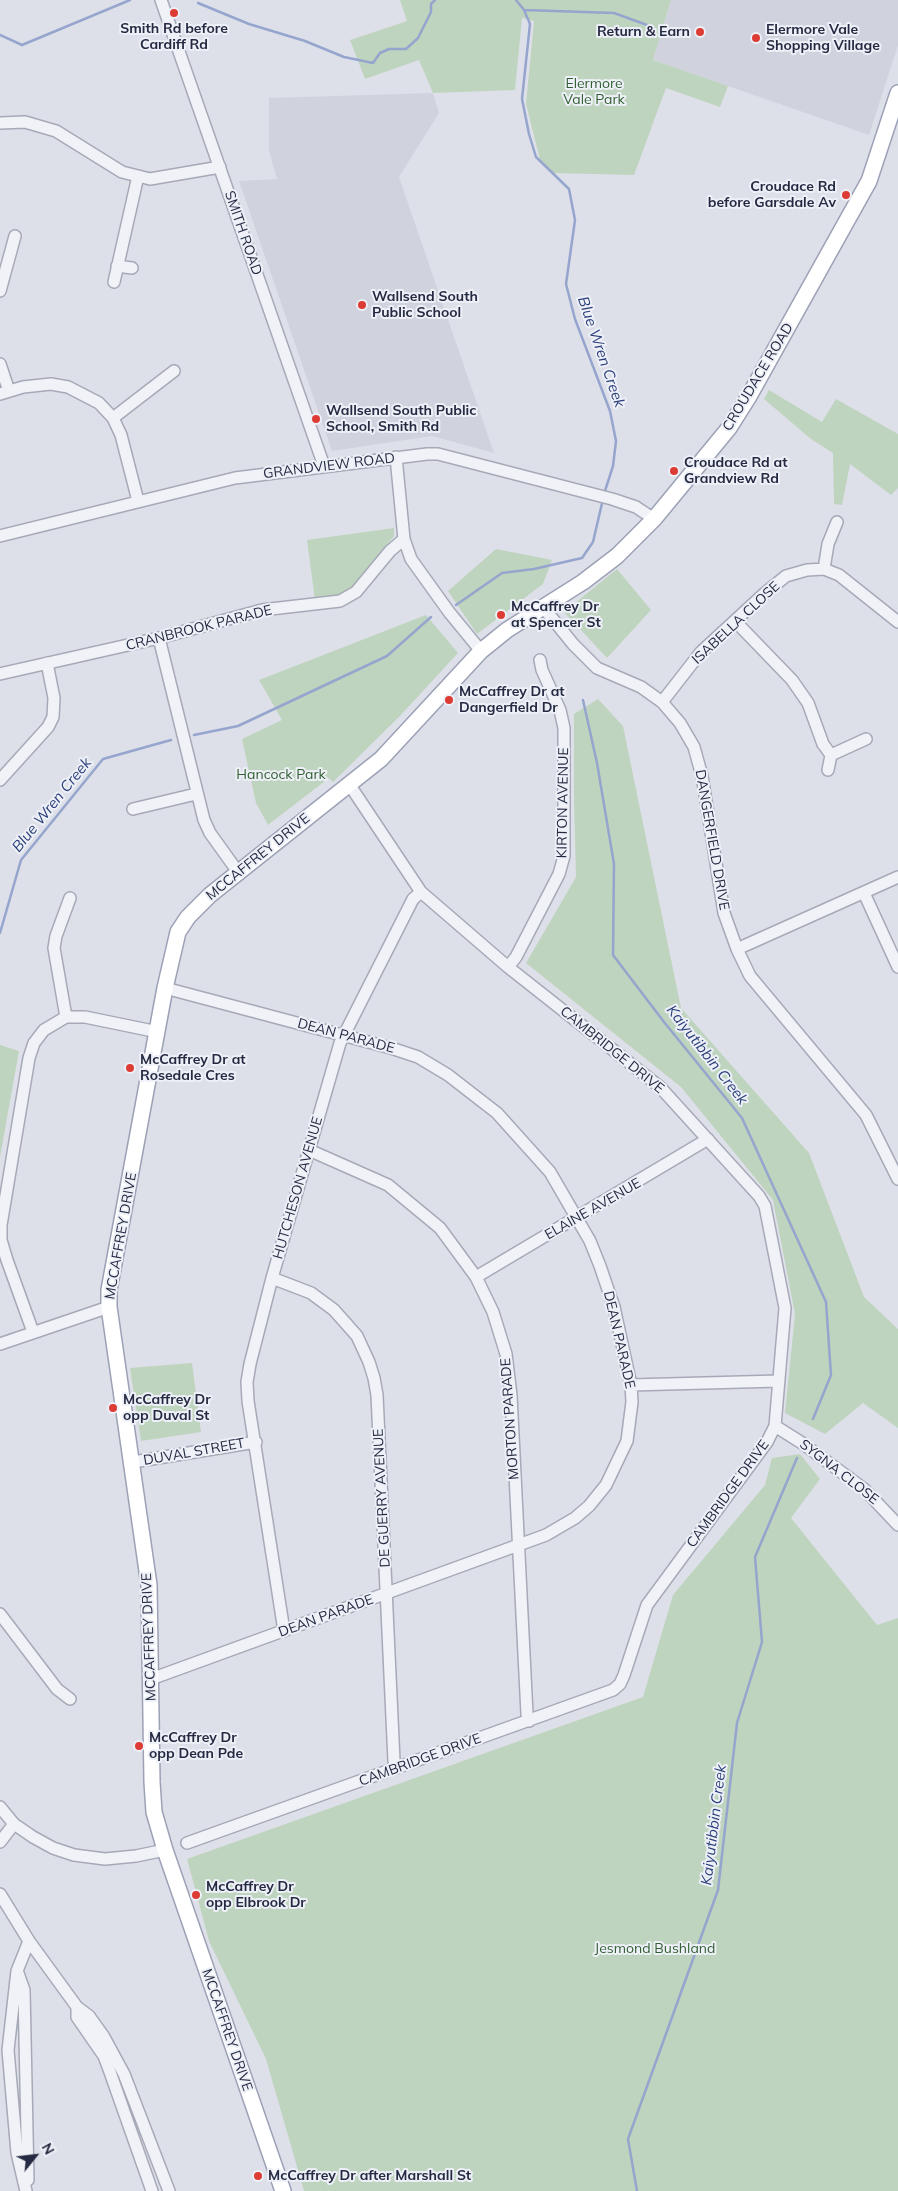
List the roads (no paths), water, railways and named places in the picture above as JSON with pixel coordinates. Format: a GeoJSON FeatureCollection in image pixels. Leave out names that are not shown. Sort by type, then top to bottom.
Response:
{"type":"FeatureCollection","features":[{"type":"Feature","properties":{"kind":"main road","name":"CROUDACE ROAD"},"geometry":{"type":"LineString","coordinates":[[543,607],[583,582],[617,556],[654,519],[730,428],[869,181],[898,93]]}},
{"type":"Feature","properties":{"kind":"main road","name":"MCCAFFREY DRIVE"},"geometry":{"type":"LineString","coordinates":[[284,2191],[165,1850],[154,1812],[149,1585],[133,1462],[109,1307],[110,1290],[172,952],[178,932],[183,924],[210,895],[381,759],[481,651],[507,630],[543,607]]}},
{"type":"Feature","properties":{"kind":"street","name":"SMITH ROAD"},"geometry":{"type":"LineString","coordinates":[[161,0],[324,466]]}},
{"type":"Feature","properties":{"kind":"street"},"geometry":{"type":"LineString","coordinates":[[0,123],[25,122],[56,131],[122,172],[150,179],[220,167]]}},
{"type":"Feature","properties":{"kind":"street"},"geometry":{"type":"LineString","coordinates":[[114,282],[138,176]]}},
{"type":"Feature","properties":{"kind":"street"},"geometry":{"type":"LineString","coordinates":[[0,291],[6,249],[15,236]]}},
{"type":"Feature","properties":{"kind":"street"},"geometry":{"type":"LineString","coordinates":[[117,266],[132,268]]}},
{"type":"Feature","properties":{"kind":"street"},"geometry":{"type":"LineString","coordinates":[[0,364],[4,393],[38,384],[68,387],[99,403],[113,418],[126,449],[138,501]]}},
{"type":"Feature","properties":{"kind":"street"},"geometry":{"type":"LineString","coordinates":[[113,418],[174,370]]}},
{"type":"Feature","properties":{"kind":"street","name":"GRANDVIEW ROAD"},"geometry":{"type":"LineString","coordinates":[[0,536],[235,478],[396,457],[438,454],[612,499],[636,507],[654,519]]}},
{"type":"Feature","properties":{"kind":"street"},"geometry":{"type":"LineString","coordinates":[[396,457],[404,539],[411,560],[481,651]]}},
{"type":"Feature","properties":{"kind":"street"},"geometry":{"type":"LineString","coordinates":[[838,522],[828,544],[824,569],[839,575],[898,622]]}},
{"type":"Feature","properties":{"kind":"street","name":"CRANBROOK PARADE"},"geometry":{"type":"LineString","coordinates":[[0,674],[159,638],[262,610],[340,601],[356,592],[390,551],[404,539]]}},
{"type":"Feature","properties":{"kind":"street","name":"ISABELLA CLOSE"},"geometry":{"type":"LineString","coordinates":[[662,702],[702,652],[786,576],[807,570],[824,569]]}},
{"type":"Feature","properties":{"kind":"street","name":"DANGERFIELD DRIVE"},"geometry":{"type":"LineString","coordinates":[[543,607],[573,644],[597,668],[641,687],[662,702],[680,723],[694,747],[702,776],[724,913],[737,949],[750,976],[866,1115],[898,1180]]}},
{"type":"Feature","properties":{"kind":"street"},"geometry":{"type":"LineString","coordinates":[[735,621],[792,680],[808,703],[822,744],[831,755]]}},
{"type":"Feature","properties":{"kind":"street"},"geometry":{"type":"LineString","coordinates":[[159,638],[196,794],[207,827],[238,872]]}},
{"type":"Feature","properties":{"kind":"street","name":"KIRTON AVENUE"},"geometry":{"type":"LineString","coordinates":[[508,967],[516,957],[559,874],[564,856],[564,728],[560,710],[542,670],[540,660]]}},
{"type":"Feature","properties":{"kind":"street"},"geometry":{"type":"LineString","coordinates":[[0,780],[48,727],[53,717],[54,698],[48,663]]}},
{"type":"Feature","properties":{"kind":"street"},"geometry":{"type":"LineString","coordinates":[[831,755],[866,739]]}},
{"type":"Feature","properties":{"kind":"street"},"geometry":{"type":"LineString","coordinates":[[828,770],[831,755]]}},
{"type":"Feature","properties":{"kind":"street"},"geometry":{"type":"LineString","coordinates":[[349,784],[421,892]]}},
{"type":"Feature","properties":{"kind":"street"},"geometry":{"type":"LineString","coordinates":[[133,809],[196,794]]}},
{"type":"Feature","properties":{"kind":"street"},"geometry":{"type":"LineString","coordinates":[[737,949],[898,877]]}},
{"type":"Feature","properties":{"kind":"street","name":"CAMBRIDGE DRIVE"},"geometry":{"type":"LineString","coordinates":[[187,1843],[613,1690],[620,1684],[647,1605],[767,1442],[775,1426],[785,1308],[765,1206],[759,1196],[660,1087],[508,967],[421,892]]}},
{"type":"Feature","properties":{"kind":"street","name":"HUTCHESON AVENUE"},"geometry":{"type":"LineString","coordinates":[[284,1631],[256,1442],[248,1401],[247,1382],[250,1364],[272,1278],[343,1035],[413,899],[421,892]]}},
{"type":"Feature","properties":{"kind":"street"},"geometry":{"type":"LineString","coordinates":[[864,893],[898,967]]}},
{"type":"Feature","properties":{"kind":"street"},"geometry":{"type":"LineString","coordinates":[[66,1017],[54,948],[56,936],[70,898]]}},
{"type":"Feature","properties":{"kind":"street","name":"DEAN PARADE"},"geometry":{"type":"LineString","coordinates":[[151,1680],[518,1547],[546,1535],[574,1518],[589,1506],[606,1486],[627,1441],[631,1418],[631,1384],[614,1307],[600,1266],[577,1218],[550,1172],[516,1132],[478,1097],[448,1074],[418,1057],[166,988]]}},
{"type":"Feature","properties":{"kind":"street"},"geometry":{"type":"LineString","coordinates":[[33,1332],[1,1240],[1,1225],[29,1058],[34,1043],[44,1030],[66,1017],[85,1018],[158,1032]]}},
{"type":"Feature","properties":{"kind":"street","name":"ELAINE AVENUE"},"geometry":{"type":"LineString","coordinates":[[476,1277],[708,1140]]}},
{"type":"Feature","properties":{"kind":"street","name":"MORTON PARADE"},"geometry":{"type":"LineString","coordinates":[[309,1150],[388,1186],[407,1199],[440,1228],[476,1277],[500,1332],[508,1368],[526,1704],[529,1721]]}},
{"type":"Feature","properties":{"kind":"street","name":"DE GUERRY AVENUE"},"geometry":{"type":"LineString","coordinates":[[272,1278],[311,1293],[334,1310],[357,1336],[369,1362],[377,1394],[394,1761],[396,1768]]}},
{"type":"Feature","properties":{"kind":"street"},"geometry":{"type":"LineString","coordinates":[[0,1344],[109,1307]]}},
{"type":"Feature","properties":{"kind":"street"},"geometry":{"type":"LineString","coordinates":[[631,1384],[779,1381]]}},
{"type":"Feature","properties":{"kind":"street","name":"SYGNA CLOSE"},"geometry":{"type":"LineString","coordinates":[[775,1426],[802,1443],[864,1489],[898,1525]]}},
{"type":"Feature","properties":{"kind":"street","name":"DUVAL STREET"},"geometry":{"type":"LineString","coordinates":[[133,1462],[256,1442]]}},
{"type":"Feature","properties":{"kind":"street"},"geometry":{"type":"LineString","coordinates":[[0,1614],[56,1689],[70,1699]]}},
{"type":"Feature","properties":{"kind":"street"},"geometry":{"type":"LineString","coordinates":[[0,1807],[14,1824],[54,1848],[94,1858],[126,1858],[165,1850]]}},
{"type":"Feature","properties":{"kind":"street"},"geometry":{"type":"LineString","coordinates":[[0,1842],[14,1824]]}},
{"type":"Feature","properties":{"kind":"street"},"geometry":{"type":"LineString","coordinates":[[0,1894],[29,1941],[77,2007],[89,2016],[104,2037],[124,2074],[169,2191]]}},
{"type":"Feature","properties":{"kind":"street"},"geometry":{"type":"LineString","coordinates":[[27,2191],[17,2153],[8,2050],[17,1971],[29,1941]]}},
{"type":"Feature","properties":{"kind":"street"},"geometry":{"type":"LineString","coordinates":[[17,1971],[24,1990],[27,2191]]}},
{"type":"Feature","properties":{"kind":"street"},"geometry":{"type":"LineString","coordinates":[[77,2007],[77,2017],[104,2056],[152,2191]]}},
{"type":"Feature","properties":{"kind":"waterway"},"geometry":{"type":"LineString","coordinates":[[0,35],[22,45],[130,0]]}},
{"type":"Feature","properties":{"kind":"waterway"},"geometry":{"type":"LineString","coordinates":[[198,3],[249,24],[305,41],[344,57],[373,63],[380,53],[389,49],[406,49],[418,38],[431,12],[431,4],[435,0]]}},
{"type":"Feature","properties":{"kind":"waterway","name":"Blue Wren Creek"},"geometry":{"type":"LineString","coordinates":[[516,0],[524,10],[530,24],[522,99],[529,134],[536,157],[569,189],[575,220],[566,284],[575,319],[610,411],[616,441],[613,466],[604,494]]}},
{"type":"Feature","properties":{"kind":"waterway"},"geometry":{"type":"LineString","coordinates":[[524,10],[614,13],[647,25]]}},
{"type":"Feature","properties":{"kind":"waterway","name":"Blue Wren Creek"},"geometry":{"type":"LineString","coordinates":[[456,605],[502,573],[534,569],[582,558],[593,542],[603,499]]}},
{"type":"Feature","properties":{"kind":"waterway","name":"Blue Wren Creek"},"geometry":{"type":"LineString","coordinates":[[194,735],[238,726],[387,656],[431,617]]}},
{"type":"Feature","properties":{"kind":"waterway","name":"Kaiyutibbin Creek"},"geometry":{"type":"LineString","coordinates":[[583,700],[597,763],[614,864],[613,955],[664,1022],[742,1118],[826,1302],[831,1375],[813,1419]]}},
{"type":"Feature","properties":{"kind":"waterway","name":"Blue Wren Creek"},"geometry":{"type":"LineString","coordinates":[[0,933],[21,860],[103,759],[171,740]]}},
{"type":"Feature","properties":{"kind":"waterway","name":"Kaiyutibbin Creek"},"geometry":{"type":"LineString","coordinates":[[637,2191],[628,2139],[718,1890],[737,1723],[762,1642],[755,1557],[797,1458]]}},
{"type":"Feature","properties":{"kind":"place","name":"Smith Rd before Cardiff Rd"},"geometry":{"type":"Point","coordinates":[174,13]}},
{"type":"Feature","properties":{"kind":"place","name":"Return & Earn"},"geometry":{"type":"Point","coordinates":[700,32]}},
{"type":"Feature","properties":{"kind":"place","name":"Elermore Vale Shopping Village"},"geometry":{"type":"Point","coordinates":[756,38]}},
{"type":"Feature","properties":{"kind":"place","name":"Croudace Rd before Garsdale Av"},"geometry":{"type":"Point","coordinates":[846,195]}},
{"type":"Feature","properties":{"kind":"place","name":"Wallsend South Public School"},"geometry":{"type":"Point","coordinates":[362,305]}},
{"type":"Feature","properties":{"kind":"place","name":"Wallsend South Public School, Smith Rd"},"geometry":{"type":"Point","coordinates":[316,419]}},
{"type":"Feature","properties":{"kind":"place","name":"Croudace Rd at Grandview Rd"},"geometry":{"type":"Point","coordinates":[674,471]}},
{"type":"Feature","properties":{"kind":"place","name":"McCaffrey Dr at Spencer St"},"geometry":{"type":"Point","coordinates":[501,615]}},
{"type":"Feature","properties":{"kind":"place","name":"McCaffrey Dr at Dangerfield Dr"},"geometry":{"type":"Point","coordinates":[449,700]}},
{"type":"Feature","properties":{"kind":"place","name":"McCaffrey Dr at Rosedale Cres"},"geometry":{"type":"Point","coordinates":[130,1068]}},
{"type":"Feature","properties":{"kind":"place","name":"McCaffrey Dr opp Duval St"},"geometry":{"type":"Point","coordinates":[113,1408]}},
{"type":"Feature","properties":{"kind":"place","name":"McCaffrey Dr opp Dean Pde"},"geometry":{"type":"Point","coordinates":[139,1746]}},
{"type":"Feature","properties":{"kind":"place","name":"McCaffrey Dr opp Elbrook Dr"},"geometry":{"type":"Point","coordinates":[196,1895]}},
{"type":"Feature","properties":{"kind":"place","name":"McCaffrey Dr after Marshall St"},"geometry":{"type":"Point","coordinates":[258,2176]}},
{"type":"Feature","properties":{"kind":"park label","name":"Elermore Vale Park"},"geometry":{"type":"Point","coordinates":[594,92]}},
{"type":"Feature","properties":{"kind":"park label","name":"Hancock Park"},"geometry":{"type":"Point","coordinates":[281,775]}},
{"type":"Feature","properties":{"kind":"park label","name":"Jesmond Bushland"},"geometry":{"type":"Point","coordinates":[655,1949]}}]}
